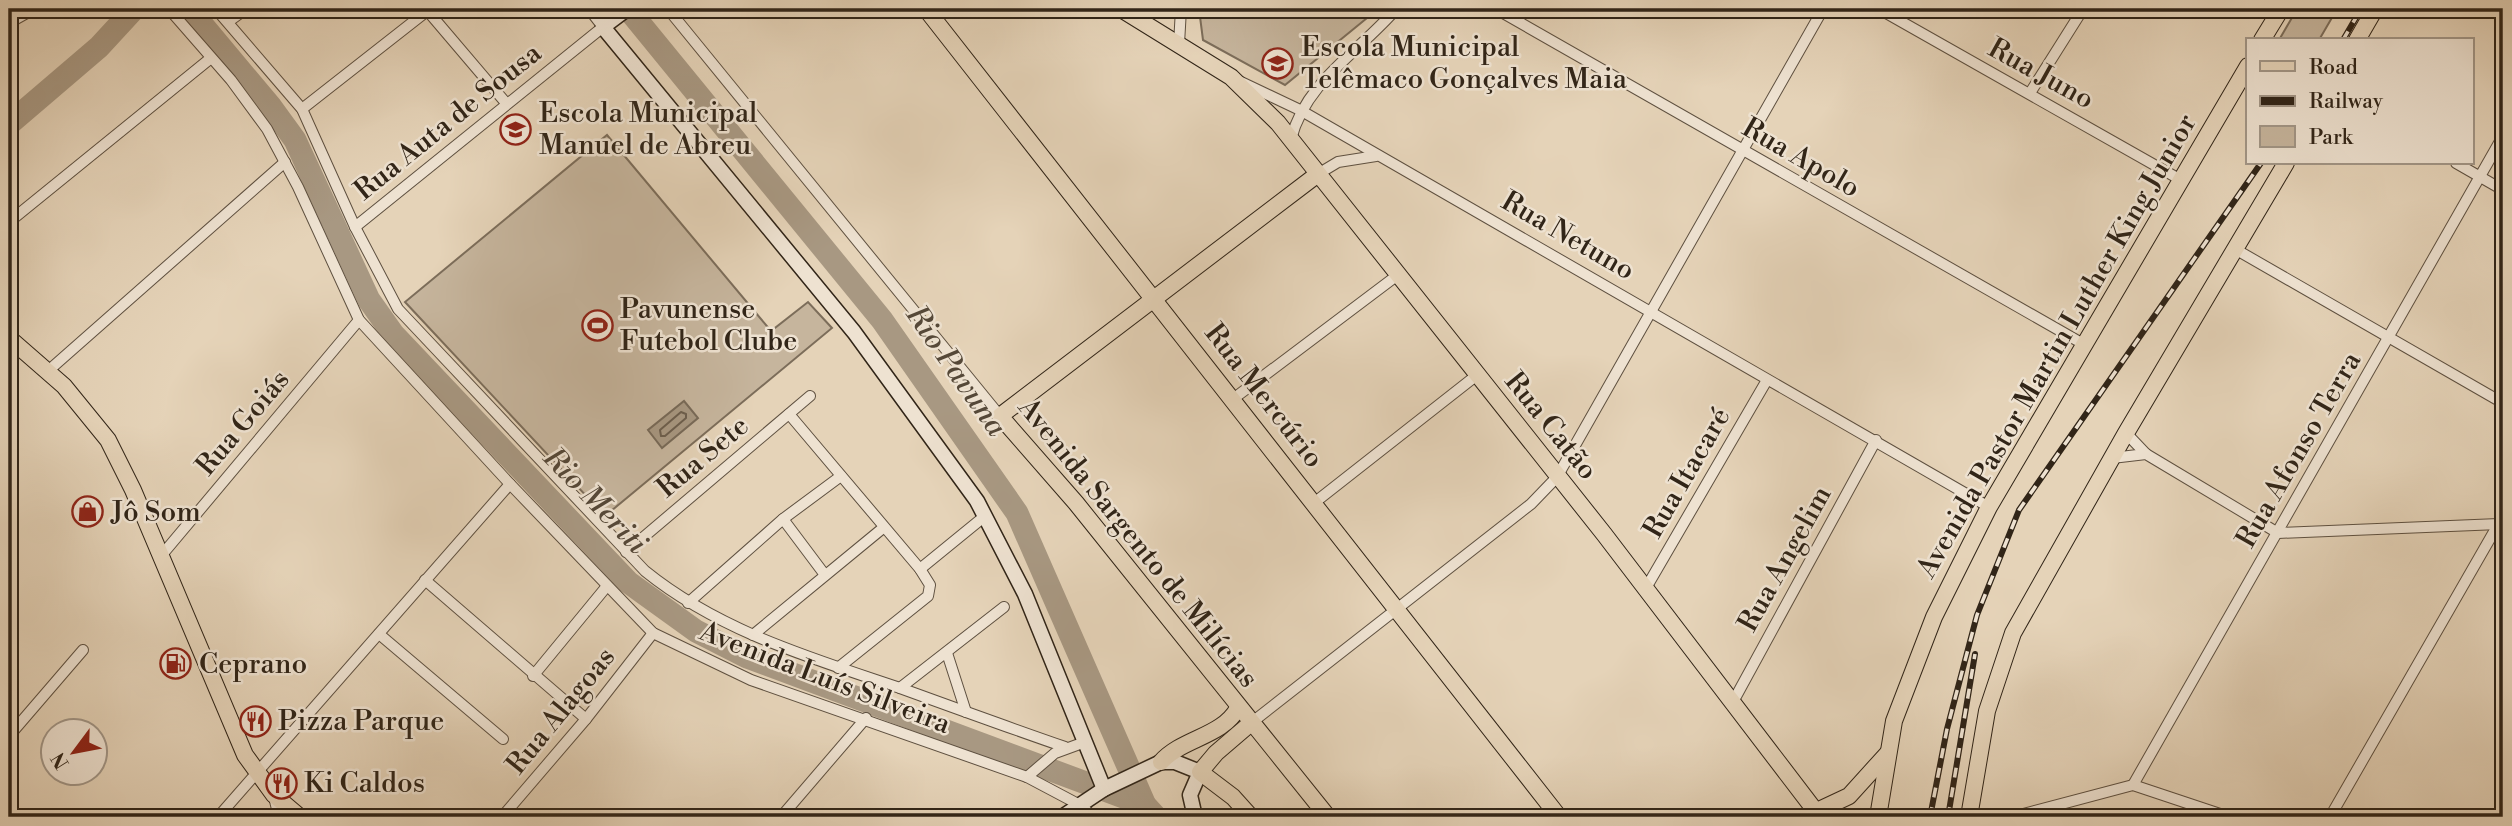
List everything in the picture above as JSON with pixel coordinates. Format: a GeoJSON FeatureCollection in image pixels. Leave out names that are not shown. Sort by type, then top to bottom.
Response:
{"type":"FeatureCollection","features":[{"type":"Feature","properties":{"kind":"main road","name":"Rua Mercúrio"},"geometry":{"type":"LineString","coordinates":[[926,9],[1559,817]]}},
{"type":"Feature","properties":{"kind":"main road","name":"Rua Netuno"},"geometry":{"type":"LineString","coordinates":[[1121,9],[1231,77]]}},
{"type":"Feature","properties":{"kind":"main road"},"geometry":{"type":"LineString","coordinates":[[2264,38],[2281,9]]}},
{"type":"Feature","properties":{"kind":"main road"},"geometry":{"type":"LineString","coordinates":[[2358,38],[2375,9]]}},
{"type":"Feature","properties":{"kind":"main road","name":"Avenida Pastor Martin Luther King Junior"},"geometry":{"type":"LineString","coordinates":[[1878,817],[1894,721],[1913,665],[1989,507],[2246,69]]}},
{"type":"Feature","properties":{"kind":"main road","name":"Rua Catão"},"geometry":{"type":"LineString","coordinates":[[1231,77],[1291,139],[1399,274],[1734,700],[1818,814]]}},
{"type":"Feature","properties":{"kind":"main road"},"geometry":{"type":"LineString","coordinates":[[1969,817],[1985,722],[2002,659],[2033,594],[2285,164]]}},
{"type":"Feature","properties":{"kind":"main road"},"geometry":{"type":"LineString","coordinates":[[1000,416],[1318,174]]}},
{"type":"Feature","properties":{"kind":"main road"},"geometry":{"type":"LineString","coordinates":[[9,338],[82,405],[108,440],[245,755],[274,795],[300,817]]}},
{"type":"Feature","properties":{"kind":"main road","name":"Avenida Sargento de Milícias"},"geometry":{"type":"LineString","coordinates":[[1000,416],[1076,503],[1328,817]]}},
{"type":"Feature","properties":{"kind":"main road"},"geometry":{"type":"LineString","coordinates":[[1161,762],[1171,752],[1227,722],[1238,708]]}},
{"type":"Feature","properties":{"kind":"main road"},"geometry":{"type":"LineString","coordinates":[[1251,723],[1216,753],[1200,772],[1233,797],[1251,817]]}},
{"type":"Feature","properties":{"kind":"main road"},"geometry":{"type":"LineString","coordinates":[[1818,814],[1849,796],[1889,752]]}},
{"type":"Feature","properties":{"kind":"street"},"geometry":{"type":"LineString","coordinates":[[9,23],[34,9]]}},
{"type":"Feature","properties":{"kind":"street","name":"Avenida Luís Silveira"},"geometry":{"type":"LineString","coordinates":[[169,9],[248,102],[285,162],[359,320],[510,484],[653,633],[722,668],[1029,775],[1078,804],[1094,817]]}},
{"type":"Feature","properties":{"kind":"street","name":"Avenida Luís Silveira"},"geometry":{"type":"LineString","coordinates":[[216,9],[302,109],[387,291],[410,324],[645,571],[688,603],[723,623],[838,668],[1065,747]]}},
{"type":"Feature","properties":{"kind":"street"},"geometry":{"type":"LineString","coordinates":[[228,22],[246,9]]}},
{"type":"Feature","properties":{"kind":"street"},"geometry":{"type":"LineString","coordinates":[[589,9],[607,23],[854,332],[985,516],[1025,594],[1105,785]]}},
{"type":"Feature","properties":{"kind":"street"},"geometry":{"type":"LineString","coordinates":[[607,23],[626,9]]}},
{"type":"Feature","properties":{"kind":"street","name":"Avenida Sargento de Milícias"},"geometry":{"type":"LineString","coordinates":[[668,9],[1000,416]]}},
{"type":"Feature","properties":{"kind":"street"},"geometry":{"type":"LineString","coordinates":[[1179,44],[1181,9]]}},
{"type":"Feature","properties":{"kind":"street"},"geometry":{"type":"LineString","coordinates":[[1291,139],[1300,110],[1328,75],[1396,9]]}},
{"type":"Feature","properties":{"kind":"street","name":"Rua Apolo"},"geometry":{"type":"LineString","coordinates":[[1496,9],[2085,345]]}},
{"type":"Feature","properties":{"kind":"street"},"geometry":{"type":"LineString","coordinates":[[1251,723],[1531,504],[1557,477],[1823,9]]}},
{"type":"Feature","properties":{"kind":"street","name":"Rua Juno"},"geometry":{"type":"LineString","coordinates":[[1879,9],[2181,180]]}},
{"type":"Feature","properties":{"kind":"street"},"geometry":{"type":"LineString","coordinates":[[2030,93],[2083,9]]}},
{"type":"Feature","properties":{"kind":"street"},"geometry":{"type":"LineString","coordinates":[[302,109],[426,10],[506,103]]}},
{"type":"Feature","properties":{"kind":"street","name":"Rua Auta de Sousa"},"geometry":{"type":"LineString","coordinates":[[355,227],[607,23]]}},
{"type":"Feature","properties":{"kind":"street"},"geometry":{"type":"LineString","coordinates":[[9,222],[211,58]]}},
{"type":"Feature","properties":{"kind":"street","name":"Rua Netuno"},"geometry":{"type":"LineString","coordinates":[[1231,77],[1300,110],[1651,315],[1989,507]]}},
{"type":"Feature","properties":{"kind":"street","name":"Rua Afonso Terra"},"geometry":{"type":"LineString","coordinates":[[2133,785],[2503,136]]}},
{"type":"Feature","properties":{"kind":"street"},"geometry":{"type":"LineString","coordinates":[[1318,174],[1338,162],[1378,156]]}},
{"type":"Feature","properties":{"kind":"street"},"geometry":{"type":"LineString","coordinates":[[48,371],[285,162]]}},
{"type":"Feature","properties":{"kind":"street"},"geometry":{"type":"LineString","coordinates":[[2458,164],[2503,190]]}},
{"type":"Feature","properties":{"kind":"street"},"geometry":{"type":"LineString","coordinates":[[2235,249],[2503,403]]}},
{"type":"Feature","properties":{"kind":"street"},"geometry":{"type":"LineString","coordinates":[[1233,399],[1399,274]]}},
{"type":"Feature","properties":{"kind":"street","name":"Rua Goiás"},"geometry":{"type":"LineString","coordinates":[[160,556],[359,320]]}},
{"type":"Feature","properties":{"kind":"street"},"geometry":{"type":"LineString","coordinates":[[1314,503],[1478,375]]}},
{"type":"Feature","properties":{"kind":"street","name":"Rua Itacaré"},"geometry":{"type":"LineString","coordinates":[[1646,588],[1767,380]]}},
{"type":"Feature","properties":{"kind":"street","name":"Rua Sete"},"geometry":{"type":"LineString","coordinates":[[626,552],[810,396]]}},
{"type":"Feature","properties":{"kind":"street"},"geometry":{"type":"LineString","coordinates":[[789,414],[920,569],[930,586],[928,596],[838,668]]}},
{"type":"Feature","properties":{"kind":"street"},"geometry":{"type":"LineString","coordinates":[[2126,433],[2146,454],[2278,533],[2501,520]]}},
{"type":"Feature","properties":{"kind":"street","name":"Rua Angelim"},"geometry":{"type":"LineString","coordinates":[[1734,700],[1875,440]]}},
{"type":"Feature","properties":{"kind":"street"},"geometry":{"type":"LineString","coordinates":[[2112,458],[2146,454]]}},
{"type":"Feature","properties":{"kind":"street"},"geometry":{"type":"LineString","coordinates":[[688,603],[783,519],[841,476]]}},
{"type":"Feature","properties":{"kind":"street"},"geometry":{"type":"LineString","coordinates":[[218,817],[510,484]]}},
{"type":"Feature","properties":{"kind":"street"},"geometry":{"type":"LineString","coordinates":[[920,569],[985,516]]}},
{"type":"Feature","properties":{"kind":"street"},"geometry":{"type":"LineString","coordinates":[[783,519],[825,575]]}},
{"type":"Feature","properties":{"kind":"street"},"geometry":{"type":"LineString","coordinates":[[2330,817],[2501,520]]}},
{"type":"Feature","properties":{"kind":"street"},"geometry":{"type":"LineString","coordinates":[[753,635],[883,528]]}},
{"type":"Feature","properties":{"kind":"street"},"geometry":{"type":"LineString","coordinates":[[425,580],[586,719]]}},
{"type":"Feature","properties":{"kind":"street"},"geometry":{"type":"LineString","coordinates":[[533,676],[607,586]]}},
{"type":"Feature","properties":{"kind":"street"},"geometry":{"type":"LineString","coordinates":[[900,688],[1004,607]]}},
{"type":"Feature","properties":{"kind":"street","name":"Rua Alagoas"},"geometry":{"type":"LineString","coordinates":[[502,817],[586,719],[653,633]]}},
{"type":"Feature","properties":{"kind":"street"},"geometry":{"type":"LineString","coordinates":[[379,634],[503,738]]}},
{"type":"Feature","properties":{"kind":"street"},"geometry":{"type":"LineString","coordinates":[[9,736],[83,650]]}},
{"type":"Feature","properties":{"kind":"street"},"geometry":{"type":"LineString","coordinates":[[947,653],[966,712]]}},
{"type":"Feature","properties":{"kind":"street"},"geometry":{"type":"LineString","coordinates":[[781,817],[866,718]]}},
{"type":"Feature","properties":{"kind":"street"},"geometry":{"type":"LineString","coordinates":[[1029,775],[1065,747],[1085,742]]}},
{"type":"Feature","properties":{"kind":"street"},"geometry":{"type":"LineString","coordinates":[[1062,817],[1105,785],[1161,762],[1175,762],[1200,772],[1190,795],[1195,817]]}},
{"type":"Feature","properties":{"kind":"street"},"geometry":{"type":"LineString","coordinates":[[2012,817],[2133,785],[2229,817]]}},
{"type":"Feature","properties":{"kind":"street"},"geometry":{"type":"LineString","coordinates":[[274,795],[279,817]]}},
{"type":"Feature","properties":{"kind":"green space","name":"Escola Municipal Telêmaco Gonçalves Maia"},"geometry":{"type":"Polygon","coordinates":[[[1199,9],[1378,9],[1285,85],[1203,40],[1199,9]]]}},
{"type":"Feature","properties":{"kind":"green space"},"geometry":{"type":"Polygon","coordinates":[[[2297,9],[2337,9],[2320,38],[2280,38],[2297,9]]]}},
{"type":"Feature","properties":{"kind":"green space","name":"Pavunense Futebol Clube"},"geometry":{"type":"Polygon","coordinates":[[[607,135],[771,331],[808,302],[832,328],[605,516],[405,302],[607,135]]]}},
{"type":"Feature","properties":{"kind":"water"},"geometry":{"type":"Polygon","coordinates":[[[684,401],[698,418],[662,448],[648,430],[684,401]]]}},
{"type":"Feature","properties":{"kind":"waterway"},"geometry":{"type":"LineString","coordinates":[[9,124],[99,47],[134,9]]}},
{"type":"Feature","properties":{"kind":"waterway","name":"Rio Meriti"},"geometry":{"type":"LineString","coordinates":[[189,9],[271,107],[295,140],[369,300],[393,334],[628,582],[696,631],[747,657],[1145,805]]}},
{"type":"Feature","properties":{"kind":"waterway","name":"Rio Pavuna"},"geometry":{"type":"LineString","coordinates":[[628,9],[882,320],[1017,513],[1145,805],[1156,817]]}},
{"type":"Feature","properties":{"kind":"railway"},"geometry":{"type":"LineString","coordinates":[[2344,38],[2361,9]]}},
{"type":"Feature","properties":{"kind":"railway"},"geometry":{"type":"LineString","coordinates":[[1930,817],[1947,729],[1977,615],[2019,510],[2260,164]]}},
{"type":"Feature","properties":{"kind":"railway"},"geometry":{"type":"LineString","coordinates":[[1948,817],[1975,654]]}},
{"type":"Feature","properties":{"kind":"place","name":"Escola Municipal Telêmaco Gonçalves Maia"},"geometry":{"type":"Point","coordinates":[1278,63]}},
{"type":"Feature","properties":{"kind":"place","name":"Escola Municipal Manuel de Abreu"},"geometry":{"type":"Point","coordinates":[516,129]}},
{"type":"Feature","properties":{"kind":"place","name":"Pavunense Futebol Clube"},"geometry":{"type":"Point","coordinates":[597,325]}},
{"type":"Feature","properties":{"kind":"place","name":"Jô Som"},"geometry":{"type":"Point","coordinates":[88,512]}},
{"type":"Feature","properties":{"kind":"place","name":"Ceprano"},"geometry":{"type":"Point","coordinates":[176,664]}},
{"type":"Feature","properties":{"kind":"place","name":"Pizza Parque"},"geometry":{"type":"Point","coordinates":[255,721]}},
{"type":"Feature","properties":{"kind":"place","name":"Ki Caldos"},"geometry":{"type":"Point","coordinates":[281,783]}}]}
